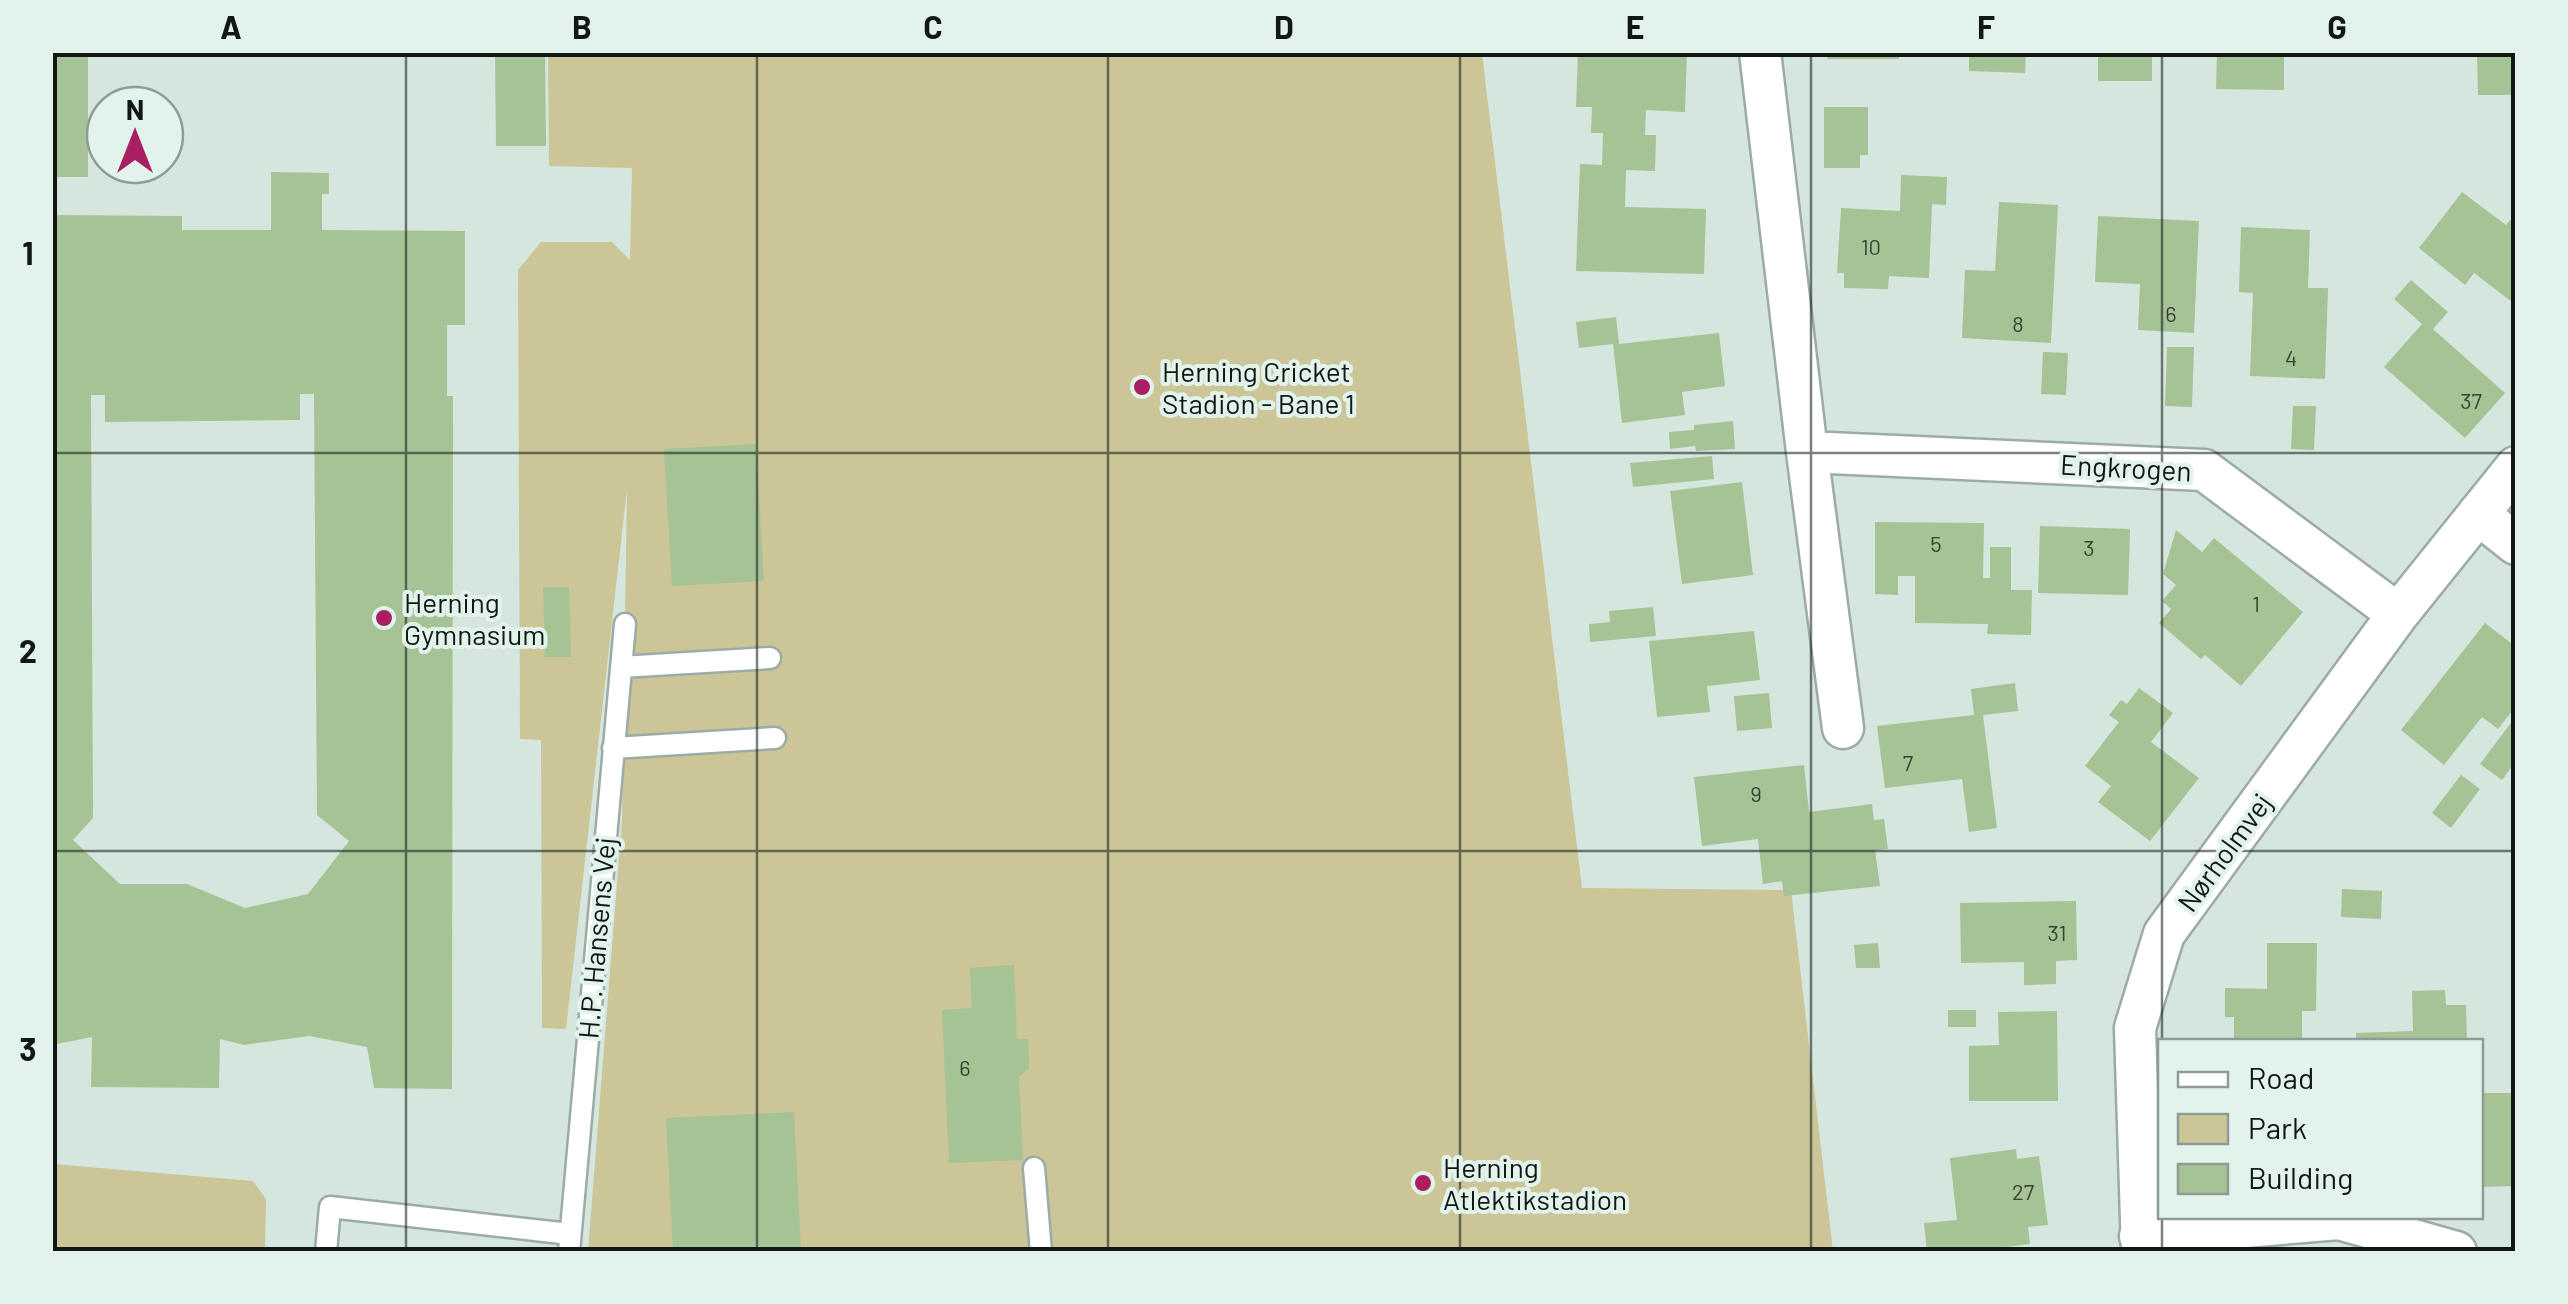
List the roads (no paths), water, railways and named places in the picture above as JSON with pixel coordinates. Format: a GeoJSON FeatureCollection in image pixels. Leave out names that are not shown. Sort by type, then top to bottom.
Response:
{"type":"FeatureCollection","features":[{"type":"Feature","properties":{"kind":"street"},"geometry":{"type":"LineString","coordinates":[[1760,52],[1806,452],[1843,728]]}},
{"type":"Feature","properties":{"kind":"street","name":"Engkrogen"},"geometry":{"type":"LineString","coordinates":[[1806,452],[2204,470],[2398,614]]}},
{"type":"Feature","properties":{"kind":"street","name":"Nørholmvej"},"geometry":{"type":"LineString","coordinates":[[2141,1244],[2135,1028],[2164,934],[2398,614],[2516,467]]}},
{"type":"Feature","properties":{"kind":"street"},"geometry":{"type":"LineString","coordinates":[[2478,514],[2516,544]]}},
{"type":"Feature","properties":{"kind":"street"},"geometry":{"type":"LineString","coordinates":[[2141,1244],[2339,1219],[2456,1252]]}},
{"type":"Feature","properties":{"kind":"lane","name":"H.P. Hansens Vej"},"geometry":{"type":"LineString","coordinates":[[569,1243],[624,624]]}},
{"type":"Feature","properties":{"kind":"lane"},"geometry":{"type":"LineString","coordinates":[[621,667],[770,658]]}},
{"type":"Feature","properties":{"kind":"lane"},"geometry":{"type":"LineString","coordinates":[[614,748],[775,738]]}},
{"type":"Feature","properties":{"kind":"lane"},"geometry":{"type":"LineString","coordinates":[[1034,1168],[1041,1252]]}},
{"type":"Feature","properties":{"kind":"lane"},"geometry":{"type":"LineString","coordinates":[[326,1252],[330,1207],[569,1243]]}},
{"type":"Feature","properties":{"kind":"place","name":"Herning Cricket Stadion - Bane 1"},"geometry":{"type":"Point","coordinates":[1142,387]}},
{"type":"Feature","properties":{"kind":"place","name":"Herning Gymnasium"},"geometry":{"type":"Point","coordinates":[384,618]}},
{"type":"Feature","properties":{"kind":"place","name":"Herning Atlektikstadion"},"geometry":{"type":"Point","coordinates":[1423,1183]}}]}
